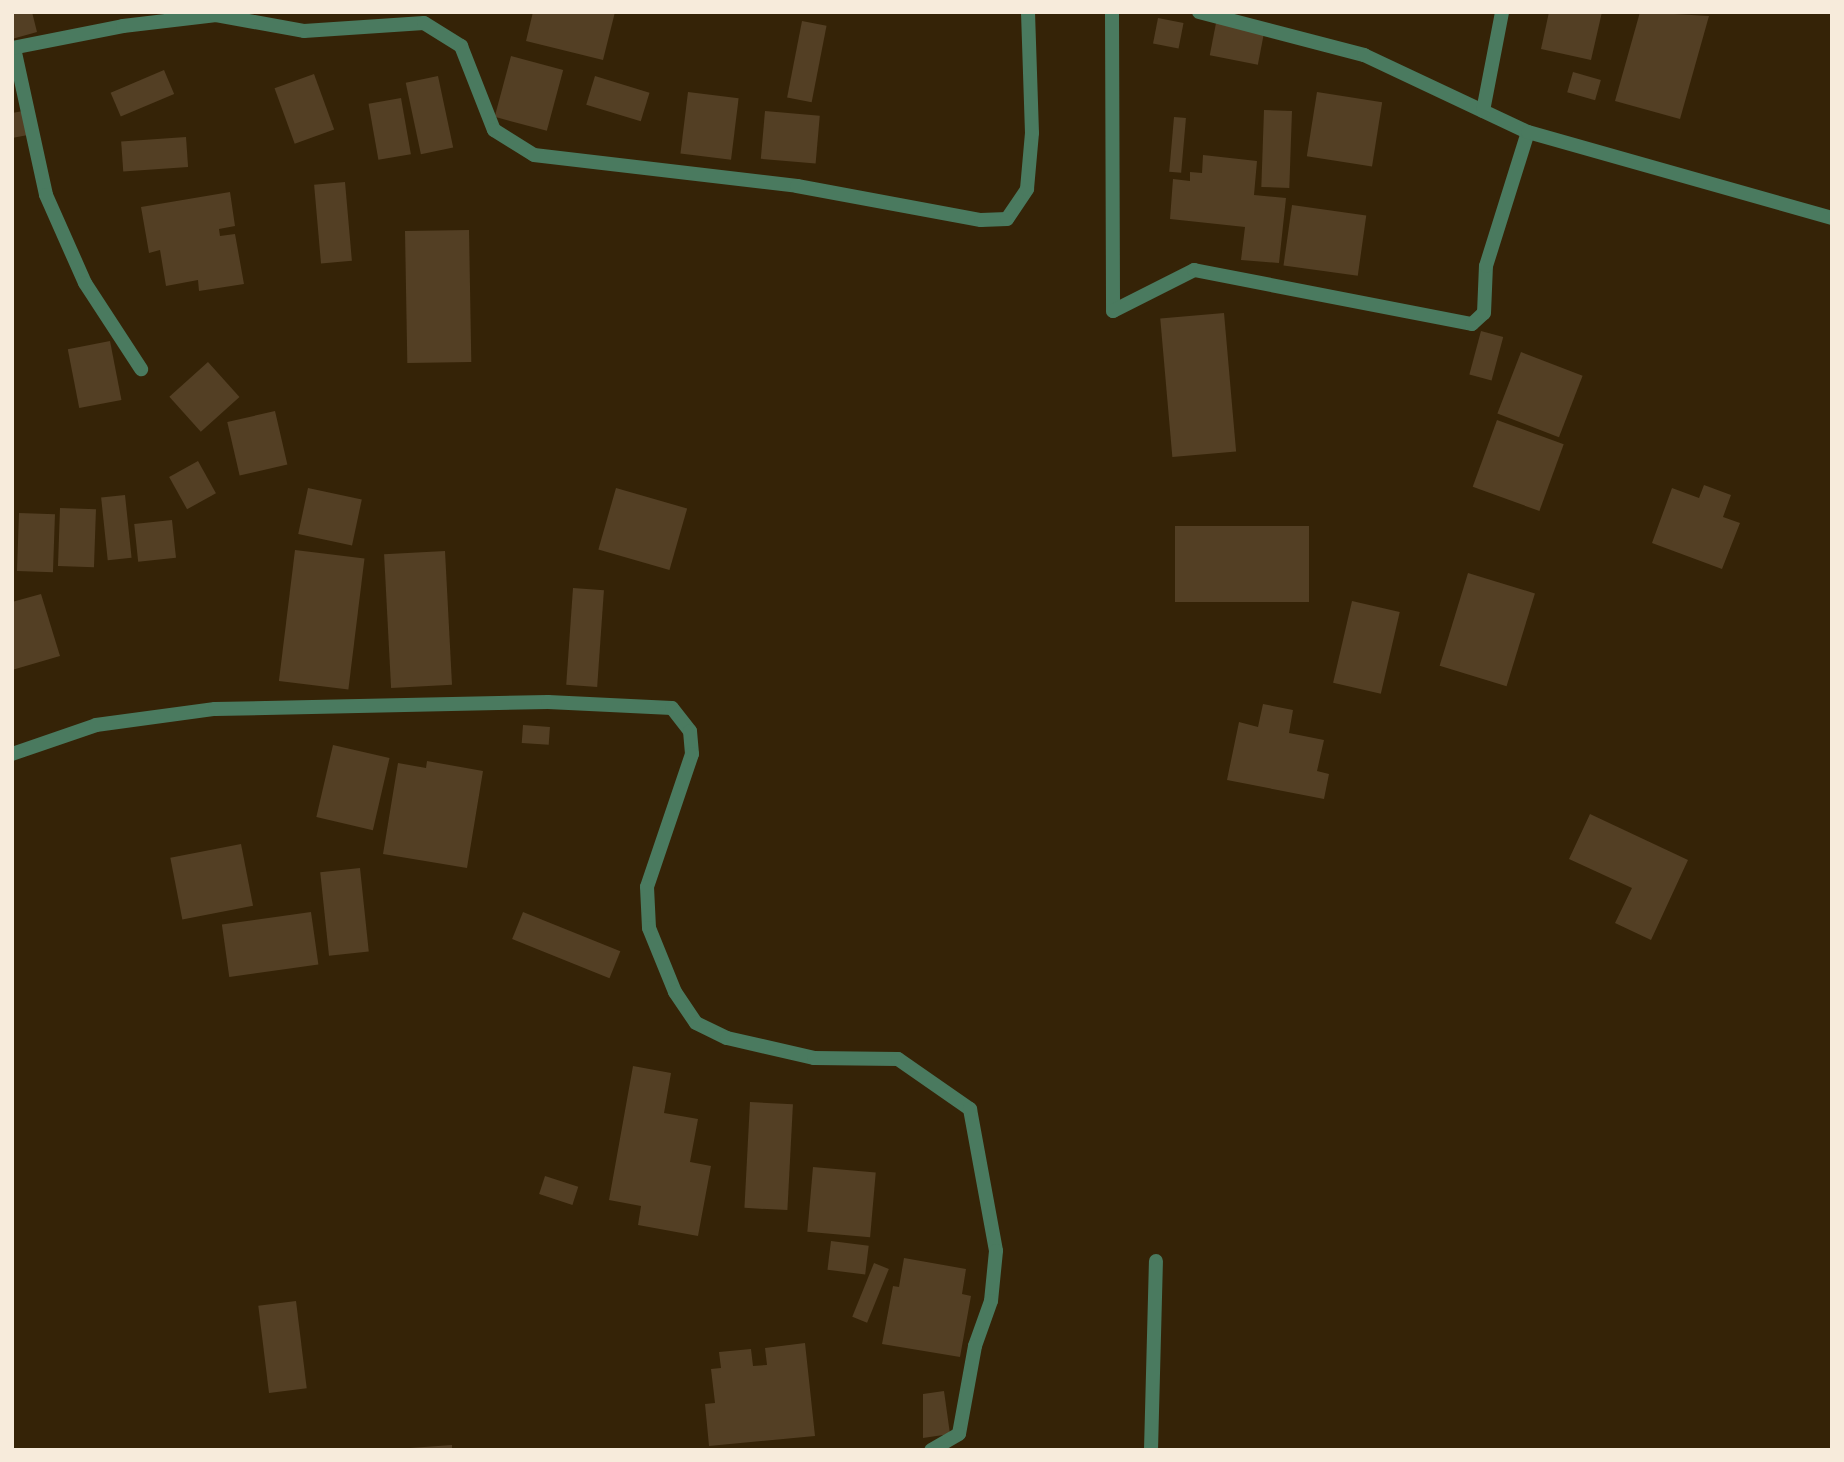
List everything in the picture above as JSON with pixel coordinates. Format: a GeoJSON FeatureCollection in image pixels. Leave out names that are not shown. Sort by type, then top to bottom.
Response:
{"type":"FeatureCollection","features":[{"type":"Feature","properties":{"kind":"street"},"geometry":{"type":"LineString","coordinates":[[141,369],[85,283],[46,195],[13,48],[123,26],[216,15],[304,31],[424,23],[461,46],[494,130],[534,155],[797,186],[981,220],[1007,219],[1027,189],[1032,133],[1028,12]]}},
{"type":"Feature","properties":{"kind":"street"},"geometry":{"type":"LineString","coordinates":[[1112,12],[1113,311],[1194,270],[1472,324],[1485,313],[1486,266],[1528,132]]}},
{"type":"Feature","properties":{"kind":"street"},"geometry":{"type":"LineString","coordinates":[[1199,12],[1364,55],[1528,132],[1832,218]]}},
{"type":"Feature","properties":{"kind":"street"},"geometry":{"type":"LineString","coordinates":[[1483,111],[1502,12]]}},
{"type":"Feature","properties":{"kind":"street"},"geometry":{"type":"LineString","coordinates":[[12,754],[96,726],[215,709],[548,702],[671,708],[690,731],[692,754],[647,887],[649,928],[675,992],[696,1023],[727,1038],[814,1058],[898,1059],[970,1109],[996,1251],[991,1301],[975,1346],[959,1434],[931,1450]]}},
{"type":"Feature","properties":{"kind":"street"},"geometry":{"type":"LineString","coordinates":[[1151,1450],[1156,1262]]}},
{"type":"Feature","properties":{"kind":"building"},"geometry":{"type":"Polygon","coordinates":[[[12,12],[32,12],[37,32],[12,39],[12,12]]]}},
{"type":"Feature","properties":{"kind":"building"},"geometry":{"type":"Polygon","coordinates":[[[533,12],[615,12],[603,60],[526,41],[533,12]]]}},
{"type":"Feature","properties":{"kind":"building"},"geometry":{"type":"Polygon","coordinates":[[[1549,12],[1602,12],[1591,60],[1541,49],[1549,12]]]}},
{"type":"Feature","properties":{"kind":"building"},"geometry":{"type":"Polygon","coordinates":[[[1640,12],[1709,16],[1680,119],[1615,101],[1640,12]]]}},
{"type":"Feature","properties":{"kind":"building"},"geometry":{"type":"Polygon","coordinates":[[[1158,18],[1184,23],[1179,48],[1153,44],[1158,18]]]}},
{"type":"Feature","properties":{"kind":"building"},"geometry":{"type":"Polygon","coordinates":[[[1217,18],[1265,27],[1258,65],[1210,55],[1217,18]]]}},
{"type":"Feature","properties":{"kind":"building"},"geometry":{"type":"Polygon","coordinates":[[[802,21],[827,26],[812,102],[787,98],[802,21]]]}},
{"type":"Feature","properties":{"kind":"building"},"geometry":{"type":"Polygon","coordinates":[[[511,56],[563,70],[547,131],[495,117],[511,56]]]}},
{"type":"Feature","properties":{"kind":"building"},"geometry":{"type":"Polygon","coordinates":[[[164,70],[174,94],[121,117],[111,93],[164,70]]]}},
{"type":"Feature","properties":{"kind":"building"},"geometry":{"type":"Polygon","coordinates":[[[1573,72],[1601,80],[1595,100],[1567,92],[1573,72]]]}},
{"type":"Feature","properties":{"kind":"building"},"geometry":{"type":"Polygon","coordinates":[[[314,74],[334,129],[295,144],[275,88],[314,74]]]}},
{"type":"Feature","properties":{"kind":"building"},"geometry":{"type":"Polygon","coordinates":[[[438,76],[453,147],[421,154],[406,83],[438,76]]]}},
{"type":"Feature","properties":{"kind":"building"},"geometry":{"type":"Polygon","coordinates":[[[595,76],[650,93],[641,121],[586,105],[595,76]]]}},
{"type":"Feature","properties":{"kind":"building"},"geometry":{"type":"Polygon","coordinates":[[[688,92],[739,98],[731,160],[680,154],[688,92]]]}},
{"type":"Feature","properties":{"kind":"building"},"geometry":{"type":"Polygon","coordinates":[[[1317,92],[1382,102],[1372,167],[1307,156],[1317,92]]]}},
{"type":"Feature","properties":{"kind":"building"},"geometry":{"type":"Polygon","coordinates":[[[401,98],[411,154],[378,160],[369,104],[401,98]]]}},
{"type":"Feature","properties":{"kind":"building"},"geometry":{"type":"Polygon","coordinates":[[[1264,110],[1292,111],[1289,188],[1261,187],[1264,110]]]}},
{"type":"Feature","properties":{"kind":"building"},"geometry":{"type":"Polygon","coordinates":[[[23,111],[28,135],[12,138],[12,113],[23,111]]]}},
{"type":"Feature","properties":{"kind":"building"},"geometry":{"type":"Polygon","coordinates":[[[765,111],[820,116],[816,164],[761,159],[765,111]]]}},
{"type":"Feature","properties":{"kind":"building"},"geometry":{"type":"Polygon","coordinates":[[[1174,117],[1186,118],[1181,173],[1169,172],[1174,117]]]}},
{"type":"Feature","properties":{"kind":"building"},"geometry":{"type":"Polygon","coordinates":[[[186,137],[188,167],[123,171],[121,142],[186,137]]]}},
{"type":"Feature","properties":{"kind":"building"},"geometry":{"type":"Polygon","coordinates":[[[1203,155],[1257,161],[1254,195],[1286,198],[1279,263],[1241,260],[1245,227],[1170,219],[1173,179],[1190,181],[1190,172],[1202,173],[1203,155]]]}},
{"type":"Feature","properties":{"kind":"building"},"geometry":{"type":"Polygon","coordinates":[[[345,182],[352,261],[321,263],[314,185],[345,182]]]}},
{"type":"Feature","properties":{"kind":"building"},"geometry":{"type":"Polygon","coordinates":[[[230,192],[235,226],[219,229],[220,236],[235,234],[244,284],[199,291],[198,280],[166,286],[160,250],[149,253],[141,207],[230,192]]]}},
{"type":"Feature","properties":{"kind":"building"},"geometry":{"type":"Polygon","coordinates":[[[1292,205],[1366,215],[1358,276],[1284,265],[1292,205]]]}},
{"type":"Feature","properties":{"kind":"building"},"geometry":{"type":"Polygon","coordinates":[[[469,230],[471,362],[407,363],[405,231],[469,230]]]}},
{"type":"Feature","properties":{"kind":"building"},"geometry":{"type":"Polygon","coordinates":[[[1224,313],[1236,451],[1172,457],[1160,319],[1224,313]]]}},
{"type":"Feature","properties":{"kind":"building"},"geometry":{"type":"Polygon","coordinates":[[[1481,331],[1503,337],[1492,380],[1469,374],[1481,331]]]}},
{"type":"Feature","properties":{"kind":"building"},"geometry":{"type":"Polygon","coordinates":[[[110,341],[121,400],[79,408],[68,349],[110,341]]]}},
{"type":"Feature","properties":{"kind":"building"},"geometry":{"type":"Polygon","coordinates":[[[1521,352],[1583,376],[1559,437],[1497,414],[1521,352]]]}},
{"type":"Feature","properties":{"kind":"building"},"geometry":{"type":"Polygon","coordinates":[[[208,362],[239,397],[201,432],[169,397],[208,362]]]}},
{"type":"Feature","properties":{"kind":"building"},"geometry":{"type":"Polygon","coordinates":[[[275,411],[287,465],[240,476],[227,422],[275,411]]]}},
{"type":"Feature","properties":{"kind":"building"},"geometry":{"type":"Polygon","coordinates":[[[1497,420],[1564,444],[1539,511],[1473,487],[1497,420]]]}},
{"type":"Feature","properties":{"kind":"building"},"geometry":{"type":"Polygon","coordinates":[[[198,461],[216,493],[187,509],[169,477],[198,461]]]}},
{"type":"Feature","properties":{"kind":"building"},"geometry":{"type":"Polygon","coordinates":[[[1704,485],[1731,495],[1723,517],[1740,523],[1722,569],[1652,543],[1672,488],[1699,498],[1704,485]]]}},
{"type":"Feature","properties":{"kind":"building"},"geometry":{"type":"Polygon","coordinates":[[[308,488],[362,499],[352,545],[298,534],[308,488]]]}},
{"type":"Feature","properties":{"kind":"building"},"geometry":{"type":"Polygon","coordinates":[[[616,488],[687,508],[669,570],[598,550],[616,488]]]}},
{"type":"Feature","properties":{"kind":"building"},"geometry":{"type":"Polygon","coordinates":[[[125,495],[132,558],[108,560],[101,498],[125,495]]]}},
{"type":"Feature","properties":{"kind":"building"},"geometry":{"type":"Polygon","coordinates":[[[60,508],[96,509],[94,567],[58,566],[60,508]]]}},
{"type":"Feature","properties":{"kind":"building"},"geometry":{"type":"Polygon","coordinates":[[[19,513],[55,514],[53,572],[17,571],[19,513]]]}},
{"type":"Feature","properties":{"kind":"building"},"geometry":{"type":"Polygon","coordinates":[[[172,520],[176,558],[138,562],[134,524],[172,520]]]}},
{"type":"Feature","properties":{"kind":"building"},"geometry":{"type":"Polygon","coordinates":[[[1175,526],[1309,526],[1309,602],[1175,602],[1175,526]]]}},
{"type":"Feature","properties":{"kind":"building"},"geometry":{"type":"Polygon","coordinates":[[[295,550],[364,559],[348,690],[279,681],[295,550]]]}},
{"type":"Feature","properties":{"kind":"building"},"geometry":{"type":"Polygon","coordinates":[[[445,551],[452,685],[391,688],[384,554],[445,551]]]}},
{"type":"Feature","properties":{"kind":"building"},"geometry":{"type":"Polygon","coordinates":[[[1468,573],[1535,593],[1507,686],[1440,666],[1468,573]]]}},
{"type":"Feature","properties":{"kind":"building"},"geometry":{"type":"Polygon","coordinates":[[[573,588],[604,590],[597,687],[566,685],[573,588]]]}},
{"type":"Feature","properties":{"kind":"building"},"geometry":{"type":"Polygon","coordinates":[[[41,594],[60,656],[12,670],[12,602],[41,594]]]}},
{"type":"Feature","properties":{"kind":"building"},"geometry":{"type":"Polygon","coordinates":[[[1352,601],[1400,612],[1381,694],[1333,683],[1352,601]]]}},
{"type":"Feature","properties":{"kind":"building"},"geometry":{"type":"Polygon","coordinates":[[[1263,704],[1293,710],[1289,733],[1324,740],[1317,771],[1329,774],[1324,799],[1227,780],[1239,722],[1258,727],[1263,704]]]}},
{"type":"Feature","properties":{"kind":"building"},"geometry":{"type":"Polygon","coordinates":[[[523,725],[550,727],[549,745],[522,743],[523,725]]]}},
{"type":"Feature","properties":{"kind":"building"},"geometry":{"type":"Polygon","coordinates":[[[333,745],[390,758],[373,830],[316,817],[333,745]]]}},
{"type":"Feature","properties":{"kind":"building"},"geometry":{"type":"Polygon","coordinates":[[[427,761],[483,771],[467,868],[383,854],[398,763],[426,768],[427,761]]]}},
{"type":"Feature","properties":{"kind":"building"},"geometry":{"type":"Polygon","coordinates":[[[1590,814],[1688,860],[1651,940],[1615,923],[1632,888],[1569,859],[1590,814]]]}},
{"type":"Feature","properties":{"kind":"building"},"geometry":{"type":"Polygon","coordinates":[[[241,844],[253,906],[182,920],[170,858],[241,844]]]}},
{"type":"Feature","properties":{"kind":"building"},"geometry":{"type":"Polygon","coordinates":[[[360,868],[369,952],[329,956],[320,872],[360,868]]]}},
{"type":"Feature","properties":{"kind":"building"},"geometry":{"type":"Polygon","coordinates":[[[311,912],[318,964],[229,977],[222,925],[311,912]]]}},
{"type":"Feature","properties":{"kind":"building"},"geometry":{"type":"Polygon","coordinates":[[[523,912],[620,951],[609,978],[512,939],[523,912]]]}},
{"type":"Feature","properties":{"kind":"building"},"geometry":{"type":"Polygon","coordinates":[[[633,1066],[671,1073],[664,1113],[698,1119],[690,1162],[711,1166],[698,1236],[638,1225],[641,1206],[609,1200],[633,1066]]]}},
{"type":"Feature","properties":{"kind":"building"},"geometry":{"type":"Polygon","coordinates":[[[750,1102],[793,1104],[787,1210],[744,1208],[750,1102]]]}},
{"type":"Feature","properties":{"kind":"building"},"geometry":{"type":"Polygon","coordinates":[[[813,1167],[876,1172],[870,1237],[807,1232],[813,1167]]]}},
{"type":"Feature","properties":{"kind":"building"},"geometry":{"type":"Polygon","coordinates":[[[545,1176],[578,1187],[572,1205],[539,1194],[545,1176]]]}},
{"type":"Feature","properties":{"kind":"building"},"geometry":{"type":"Polygon","coordinates":[[[831,1241],[869,1246],[865,1274],[827,1270],[831,1241]]]}},
{"type":"Feature","properties":{"kind":"building"},"geometry":{"type":"Polygon","coordinates":[[[904,1258],[966,1269],[962,1294],[971,1296],[960,1357],[882,1344],[893,1286],[899,1287],[904,1258]]]}},
{"type":"Feature","properties":{"kind":"building"},"geometry":{"type":"Polygon","coordinates":[[[874,1263],[889,1269],[867,1323],[852,1317],[874,1263]]]}},
{"type":"Feature","properties":{"kind":"building"},"geometry":{"type":"Polygon","coordinates":[[[296,1301],[307,1388],[269,1393],[258,1306],[296,1301]]]}},
{"type":"Feature","properties":{"kind":"building"},"geometry":{"type":"Polygon","coordinates":[[[805,1343],[815,1436],[709,1446],[705,1404],[715,1403],[711,1369],[721,1368],[719,1352],[751,1349],[753,1366],[767,1365],[765,1348],[805,1343]]]}},
{"type":"Feature","properties":{"kind":"building"},"geometry":{"type":"Polygon","coordinates":[[[944,1391],[950,1434],[923,1438],[923,1394],[944,1391]]]}},
{"type":"Feature","properties":{"kind":"building"},"geometry":{"type":"Polygon","coordinates":[[[452,1445],[452,1450],[410,1450],[410,1448],[452,1445]]]}}]}
